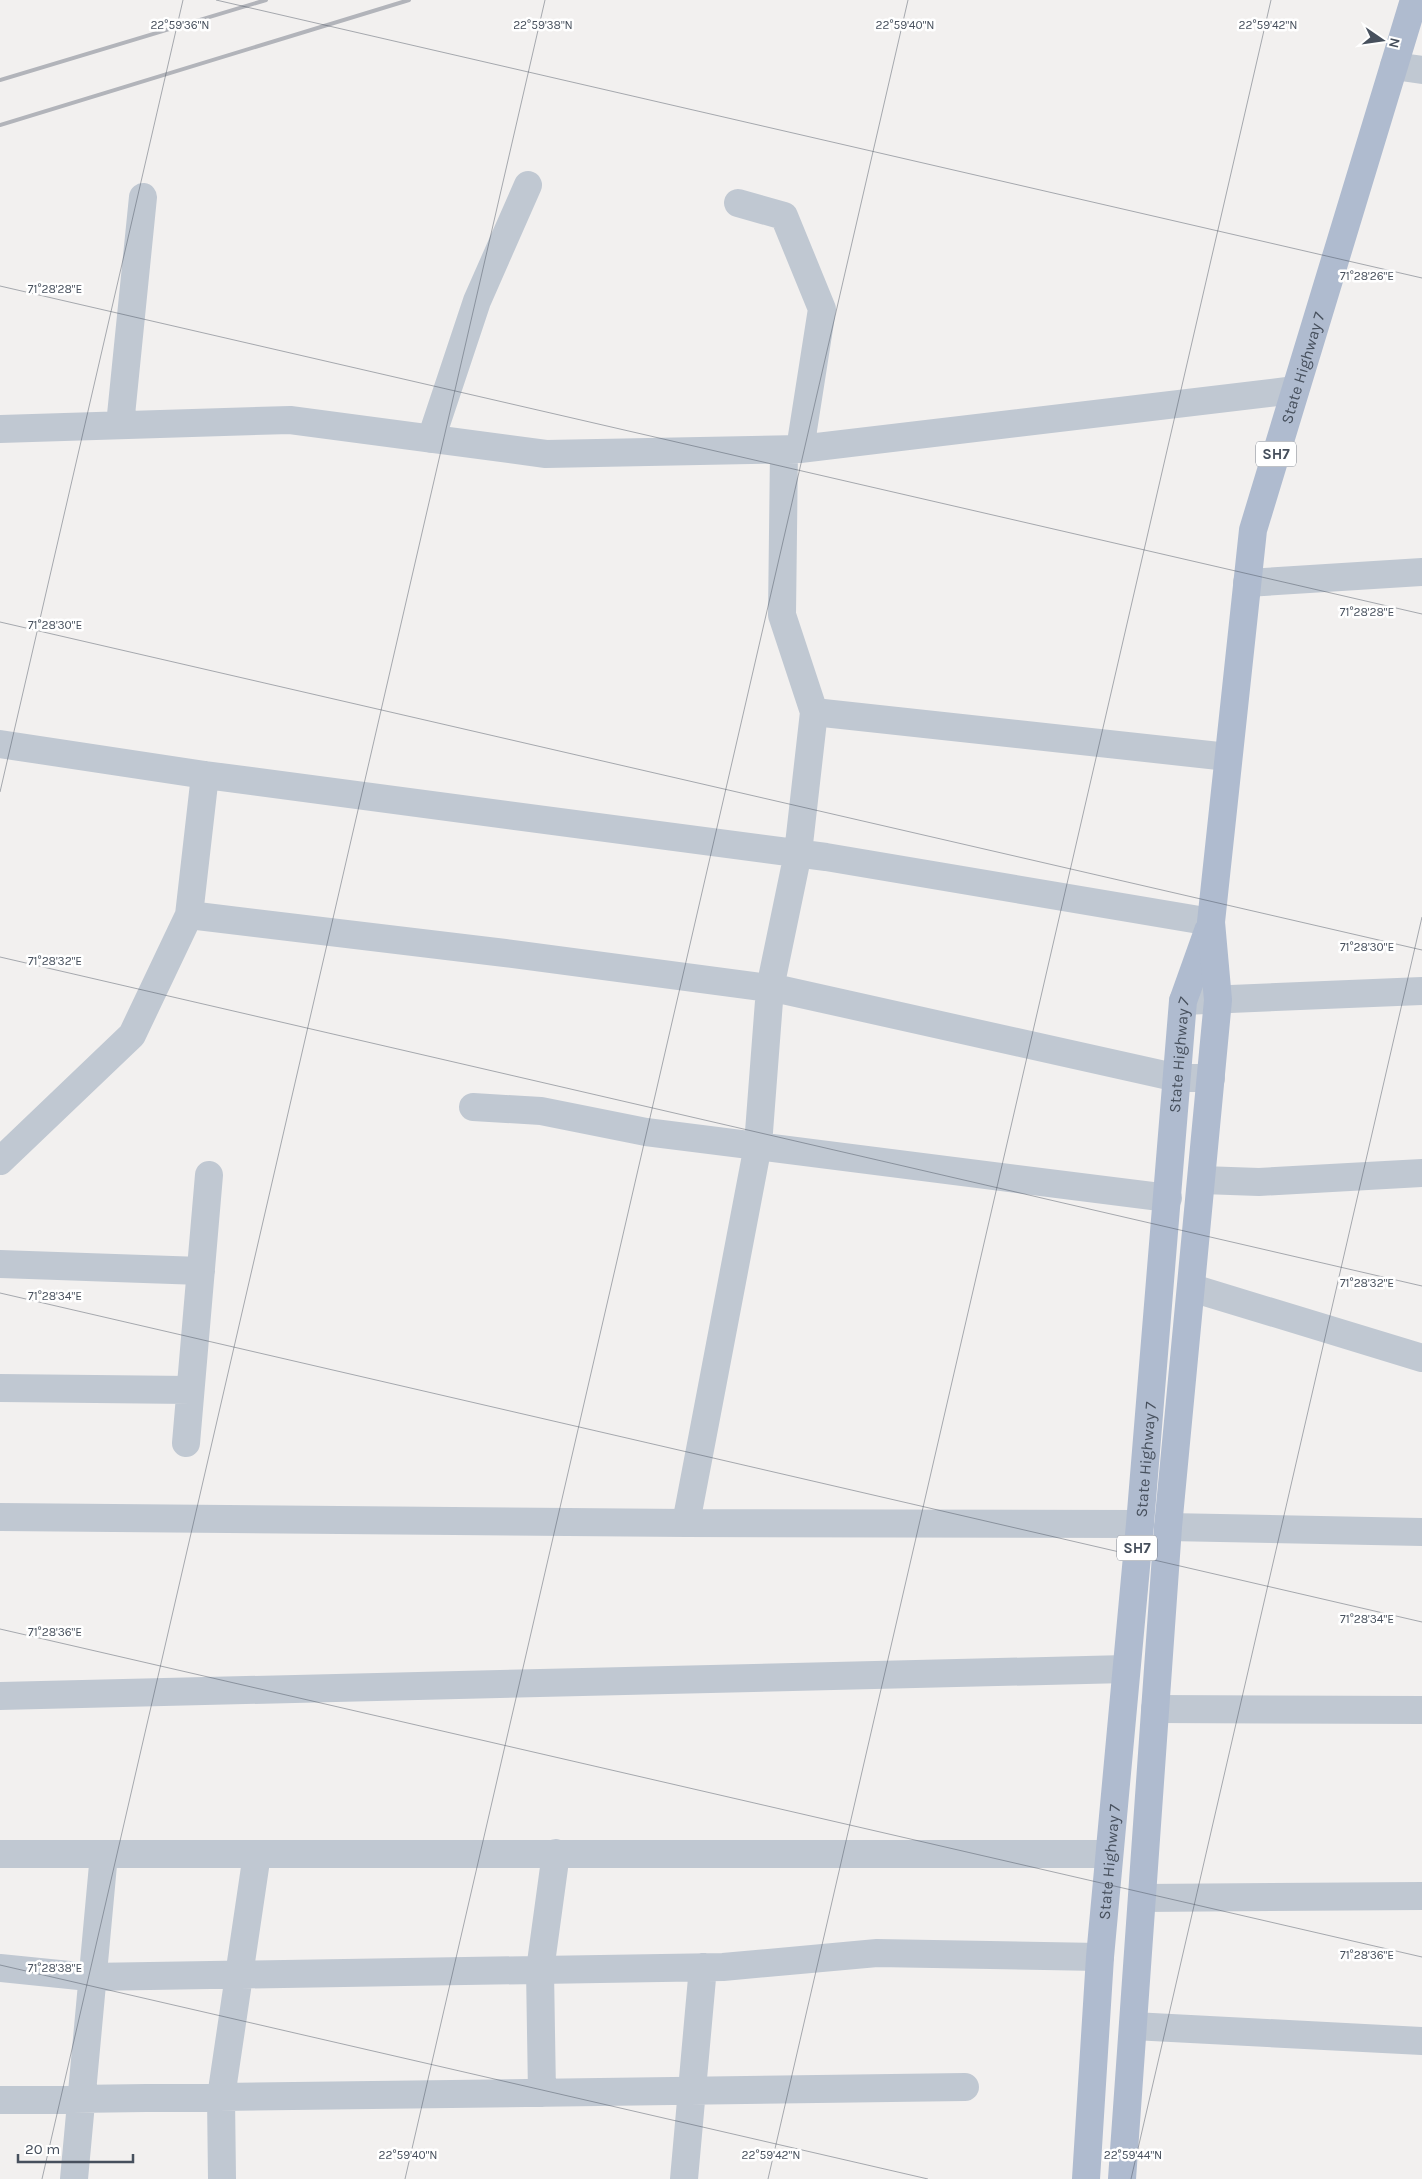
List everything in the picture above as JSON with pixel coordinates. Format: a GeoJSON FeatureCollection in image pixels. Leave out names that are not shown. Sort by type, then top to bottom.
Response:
{"type":"FeatureCollection","features":[{"type":"Feature","properties":{"kind":"main road","name":"State Highway 7"},"geometry":{"type":"LineString","coordinates":[[1122,2179],[1168,1527],[1218,1000],[1211,922],[1253,530],[1414,0]]}},
{"type":"Feature","properties":{"kind":"main road","name":"State Highway 7"},"geometry":{"type":"LineString","coordinates":[[1086,2179],[1100,1958],[1140,1524],[1183,1001],[1211,922]]}},
{"type":"Feature","properties":{"kind":"street"},"geometry":{"type":"LineString","coordinates":[[1394,66],[1422,70]]}},
{"type":"Feature","properties":{"kind":"street"},"geometry":{"type":"LineString","coordinates":[[431,440],[477,301],[528,184]]}},
{"type":"Feature","properties":{"kind":"street"},"geometry":{"type":"LineString","coordinates":[[120,425],[143,197]]}},
{"type":"Feature","properties":{"kind":"street"},"geometry":{"type":"LineString","coordinates":[[686,1523],[758,1146],[770,988],[798,853],[814,712],[782,615],[792,449],[822,309],[784,216],[738,203]]}},
{"type":"Feature","properties":{"kind":"street"},"geometry":{"type":"LineString","coordinates":[[0,429],[290,420],[546,454],[792,449],[1295,390]]}},
{"type":"Feature","properties":{"kind":"street"},"geometry":{"type":"LineString","coordinates":[[1247,583],[1422,572]]}},
{"type":"Feature","properties":{"kind":"street"},"geometry":{"type":"LineString","coordinates":[[814,712],[1228,757]]}},
{"type":"Feature","properties":{"kind":"street"},"geometry":{"type":"LineString","coordinates":[[0,744],[205,775],[798,853],[1211,922]]}},
{"type":"Feature","properties":{"kind":"street"},"geometry":{"type":"LineString","coordinates":[[0,1161],[132,1035],[189,915],[205,775]]}},
{"type":"Feature","properties":{"kind":"street"},"geometry":{"type":"LineString","coordinates":[[189,915],[504,953],[770,988],[1178,1078],[1211,1078]]}},
{"type":"Feature","properties":{"kind":"street"},"geometry":{"type":"LineString","coordinates":[[1183,1001],[1422,991]]}},
{"type":"Feature","properties":{"kind":"street"},"geometry":{"type":"LineString","coordinates":[[474,1107],[541,1111],[646,1132],[1168,1198]]}},
{"type":"Feature","properties":{"kind":"street"},"geometry":{"type":"LineString","coordinates":[[1202,1180],[1259,1182],[1422,1173]]}},
{"type":"Feature","properties":{"kind":"street"},"geometry":{"type":"LineString","coordinates":[[186,1443],[209,1175]]}},
{"type":"Feature","properties":{"kind":"street"},"geometry":{"type":"LineString","coordinates":[[0,1264],[200,1271]]}},
{"type":"Feature","properties":{"kind":"street"},"geometry":{"type":"LineString","coordinates":[[1192,1288],[1422,1358]]}},
{"type":"Feature","properties":{"kind":"street"},"geometry":{"type":"LineString","coordinates":[[0,1388],[190,1390]]}},
{"type":"Feature","properties":{"kind":"street"},"geometry":{"type":"LineString","coordinates":[[0,1516],[686,1523],[1140,1524]]}},
{"type":"Feature","properties":{"kind":"street"},"geometry":{"type":"LineString","coordinates":[[1168,1527],[1422,1532]]}},
{"type":"Feature","properties":{"kind":"street"},"geometry":{"type":"LineString","coordinates":[[0,1696],[1126,1669]]}},
{"type":"Feature","properties":{"kind":"street"},"geometry":{"type":"LineString","coordinates":[[1155,1709],[1422,1710]]}},
{"type":"Feature","properties":{"kind":"street"},"geometry":{"type":"LineString","coordinates":[[542,2093],[540,1970],[556,1853]]}},
{"type":"Feature","properties":{"kind":"street"},"geometry":{"type":"LineString","coordinates":[[0,1854],[1109,1854]]}},
{"type":"Feature","properties":{"kind":"street"},"geometry":{"type":"LineString","coordinates":[[74,2179],[104,1854]]}},
{"type":"Feature","properties":{"kind":"street"},"geometry":{"type":"LineString","coordinates":[[222,2179],[221,2097],[257,1854]]}},
{"type":"Feature","properties":{"kind":"street"},"geometry":{"type":"LineString","coordinates":[[1142,1898],[1422,1896]]}},
{"type":"Feature","properties":{"kind":"street"},"geometry":{"type":"LineString","coordinates":[[0,1968],[93,1976],[703,1967],[877,1953],[1100,1958]]}},
{"type":"Feature","properties":{"kind":"street"},"geometry":{"type":"LineString","coordinates":[[684,2179],[703,1967]]}},
{"type":"Feature","properties":{"kind":"street"},"geometry":{"type":"LineString","coordinates":[[1133,2026],[1422,2041]]}},
{"type":"Feature","properties":{"kind":"street"},"geometry":{"type":"LineString","coordinates":[[0,2100],[965,2087]]}},
{"type":"Feature","properties":{"kind":"railway"},"geometry":{"type":"LineString","coordinates":[[0,80],[266,0]]}},
{"type":"Feature","properties":{"kind":"railway"},"geometry":{"type":"LineString","coordinates":[[0,125],[409,0]]}}]}
